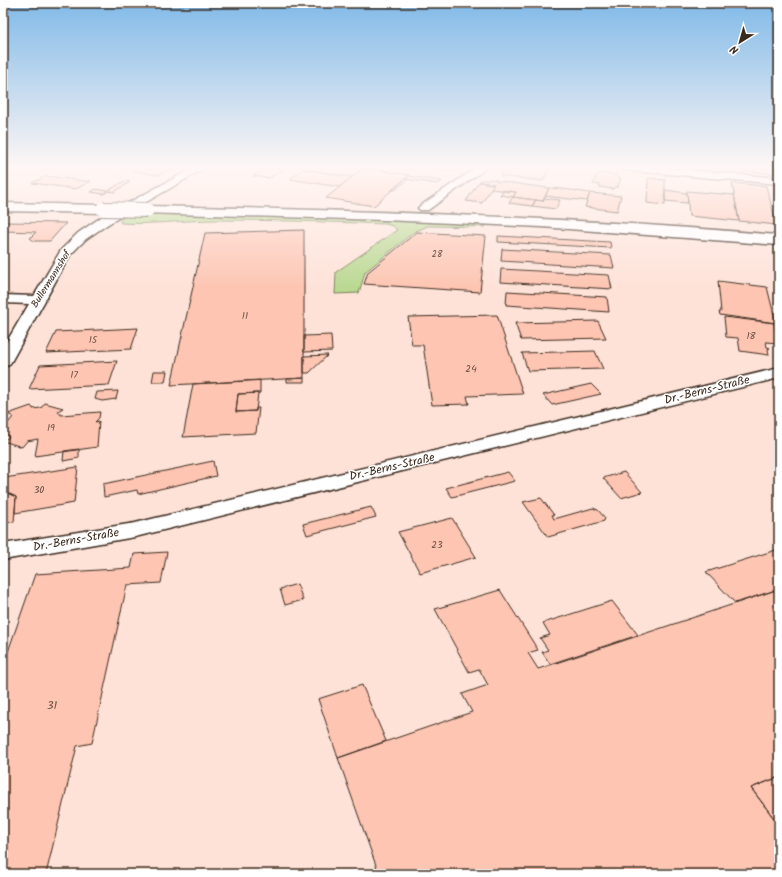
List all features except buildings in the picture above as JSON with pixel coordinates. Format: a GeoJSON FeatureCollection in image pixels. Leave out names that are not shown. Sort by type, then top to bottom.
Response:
{"type":"FeatureCollection","features":[{"type":"Feature","properties":{"kind":"main road"},"geometry":{"type":"LineString","coordinates":[[49,208],[446,217],[597,226],[779,240]]}},
{"type":"Feature","properties":{"kind":"street","name":"Bullermannshof"},"geometry":{"type":"LineString","coordinates":[[3,362],[65,252],[82,236],[104,221],[128,208]]}},
{"type":"Feature","properties":{"kind":"street"},"geometry":{"type":"LineString","coordinates":[[3,299],[38,300]]}},
{"type":"Feature","properties":{"kind":"street","name":"Dr.-Berns-Straße"},"geometry":{"type":"LineString","coordinates":[[3,552],[135,530],[288,491],[779,373]]}},
{"type":"Feature","properties":{"kind":"shaded area"},"geometry":{"type":"Polygon","coordinates":[[[3,208],[779,208],[779,874],[3,874],[3,208]]]}},
{"type":"Feature","properties":{"kind":"green space"},"geometry":{"type":"Polygon","coordinates":[[[145,214],[298,216],[484,225],[486,227],[428,226],[414,232],[365,272],[359,293],[335,294],[336,272],[397,230],[393,226],[385,224],[258,220],[204,220],[157,223],[121,223],[120,221],[123,217],[145,214]]]}}]}
